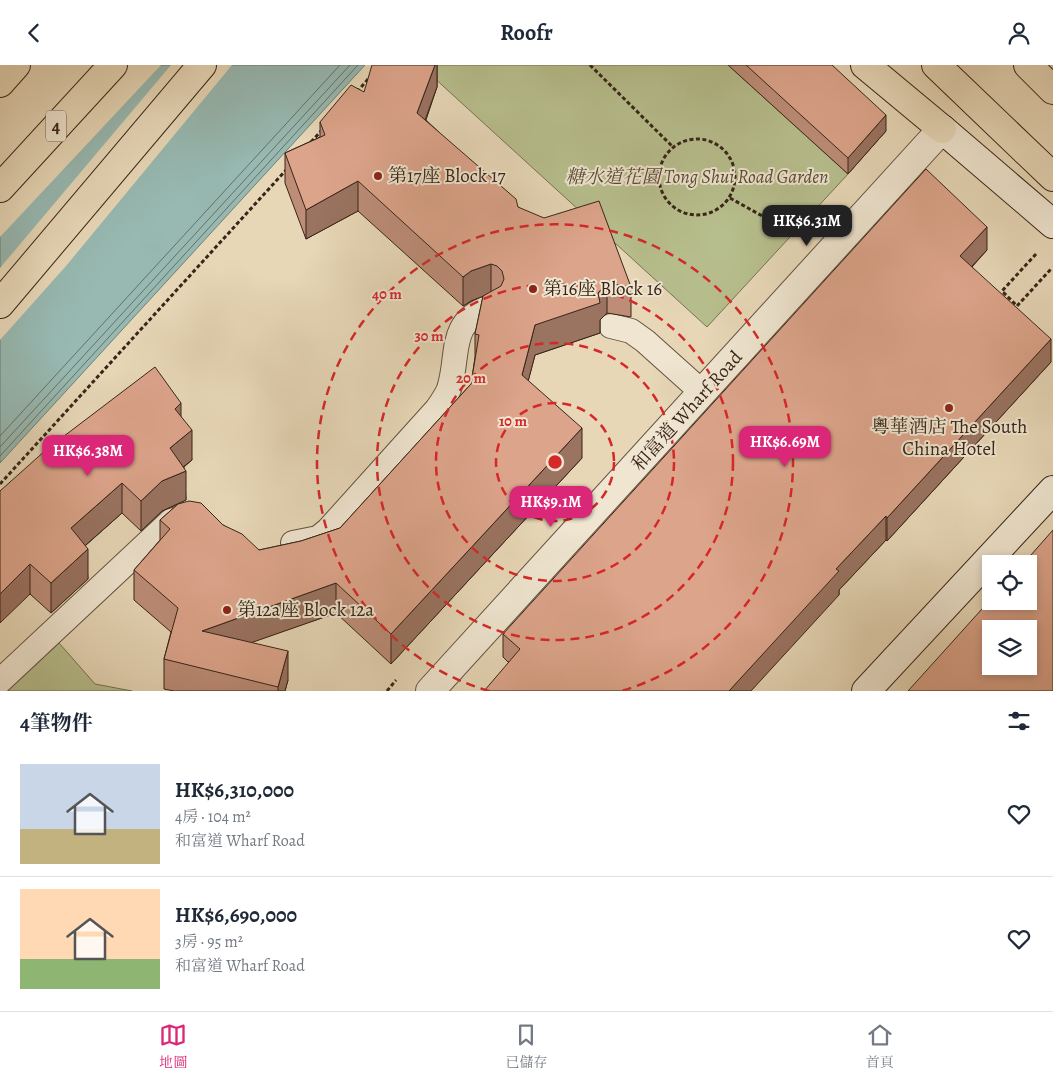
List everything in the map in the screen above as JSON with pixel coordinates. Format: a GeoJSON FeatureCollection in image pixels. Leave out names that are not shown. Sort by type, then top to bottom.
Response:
{"type":"FeatureCollection","features":[{"type":"Feature","properties":{"kind":"highway"},"geometry":{"type":"LineString","coordinates":[[0,83],[16,65]]}},
{"type":"Feature","properties":{"kind":"highway","name":"4"},"geometry":{"type":"LineString","coordinates":[[0,188],[113,65]]}},
{"type":"Feature","properties":{"kind":"highway"},"geometry":{"type":"LineString","coordinates":[[0,304],[202,65]]}},
{"type":"Feature","properties":{"kind":"highway"},"geometry":{"type":"LineString","coordinates":[[865,65],[942,129]]}},
{"type":"Feature","properties":{"kind":"highway"},"geometry":{"type":"LineString","coordinates":[[936,65],[1053,177]]}},
{"type":"Feature","properties":{"kind":"highway"},"geometry":{"type":"LineString","coordinates":[[1028,65],[1053,90]]}},
{"type":"Feature","properties":{"kind":"street"},"geometry":{"type":"LineString","coordinates":[[942,129],[1053,224]]}},
{"type":"Feature","properties":{"kind":"street","name":"和富道 Wharf Road"},"geometry":{"type":"LineString","coordinates":[[430,691],[942,129]]}},
{"type":"Feature","properties":{"kind":"street"},"geometry":{"type":"LineString","coordinates":[[866,691],[1053,490]]}},
{"type":"Feature","properties":{"kind":"lane"},"geometry":{"type":"LineString","coordinates":[[269,549],[318,538],[328,530],[437,409],[450,386],[459,333],[466,321],[490,307]]}},
{"type":"Feature","properties":{"kind":"lane"},"geometry":{"type":"LineString","coordinates":[[611,326],[631,331],[646,341],[703,393]]}},
{"type":"Feature","properties":{"kind":"lane"},"geometry":{"type":"LineString","coordinates":[[0,681],[171,521],[185,515],[200,516],[206,520]]}},
{"type":"Feature","properties":{"kind":"path"},"geometry":{"type":"LineString","coordinates":[[590,65],[673,147]]}},
{"type":"Feature","properties":{"kind":"path"},"geometry":{"type":"LineString","coordinates":[[355,94],[375,72]]}},
{"type":"Feature","properties":{"kind":"path"},"geometry":{"type":"LineString","coordinates":[[308,146],[328,124]]}},
{"type":"Feature","properties":{"kind":"path"},"geometry":{"type":"LineString","coordinates":[[699,138],[712,141],[723,149],[731,159],[736,172],[735,185],[730,198],[711,213],[699,216],[676,210],[666,201],[660,191],[659,167],[664,156],[673,147],[685,140],[699,138]]}},
{"type":"Feature","properties":{"kind":"path"},"geometry":{"type":"LineString","coordinates":[[0,484],[288,168]]}},
{"type":"Feature","properties":{"kind":"path"},"geometry":{"type":"LineString","coordinates":[[730,198],[799,237]]}},
{"type":"Feature","properties":{"kind":"path"},"geometry":{"type":"LineString","coordinates":[[1039,250],[1002,291],[1017,306],[1051,269]]}},
{"type":"Feature","properties":{"kind":"green space","name":"糖水道花園 Tong Shui Road Garden"},"geometry":{"type":"Polygon","coordinates":[[[420,65],[728,65],[848,174],[707,327],[420,65]]]}},
{"type":"Feature","properties":{"kind":"green space"},"geometry":{"type":"Polygon","coordinates":[[[59,643],[95,684],[132,691],[7,691],[59,643]]]}},
{"type":"Feature","properties":{"kind":"water"},"geometry":{"type":"Polygon","coordinates":[[[0,65],[365,65],[0,463],[0,65]]]}},
{"type":"Feature","properties":{"kind":"pier"},"geometry":{"type":"Polygon","coordinates":[[[0,65],[161,65],[0,237],[0,65]]]}},
{"type":"Feature","properties":{"kind":"pier"},"geometry":{"type":"Polygon","coordinates":[[[171,65],[232,65],[66,266],[0,340],[0,268],[171,65]]]}},
{"type":"Feature","properties":{"kind":"building"},"geometry":{"type":"Polygon","coordinates":[[[372,65],[435,65],[417,113],[516,199],[518,207],[544,218],[599,201],[631,287],[607,283],[598,293],[600,303],[535,325],[522,375],[582,428],[391,634],[336,583],[202,631],[288,651],[278,687],[164,659],[178,608],[134,570],[170,529],[160,520],[178,504],[189,501],[201,503],[223,525],[242,534],[259,550],[301,541],[340,528],[471,384],[479,335],[475,334],[483,296],[501,286],[504,279],[502,271],[497,266],[491,264],[471,271],[463,277],[358,181],[306,210],[285,153],[325,135],[320,122],[351,85],[364,92],[372,65]]]}},
{"type":"Feature","properties":{"kind":"building"},"geometry":{"type":"Polygon","coordinates":[[[746,65],[832,65],[886,115],[848,158],[746,65]]]}},
{"type":"Feature","properties":{"kind":"building"},"geometry":{"type":"Polygon","coordinates":[[[926,169],[987,227],[960,256],[1051,339],[887,518],[886,516],[836,569],[839,571],[729,691],[484,691],[520,649],[503,634],[926,169]]]}},
{"type":"Feature","properties":{"kind":"building"},"geometry":{"type":"Polygon","coordinates":[[[155,367],[181,403],[175,409],[192,430],[170,448],[186,471],[162,481],[141,501],[122,483],[71,528],[88,549],[51,583],[30,564],[0,594],[0,491],[47,449],[155,367]]]}},
{"type":"Feature","properties":{"kind":"building"},"geometry":{"type":"Polygon","coordinates":[[[1053,530],[1053,691],[908,691],[982,609],[1037,610],[1037,555],[1031,555],[1053,530]]]}},
{"type":"Feature","properties":{"kind":"place","name":"第17座 Block 17"},"geometry":{"type":"Point","coordinates":[378,176]}},
{"type":"Feature","properties":{"kind":"place","name":"第16座 Block 16"},"geometry":{"type":"Point","coordinates":[533,289]}},
{"type":"Feature","properties":{"kind":"place","name":"粵華酒店 The South China Hotel"},"geometry":{"type":"Point","coordinates":[949,408]}},
{"type":"Feature","properties":{"kind":"place","name":"第12a座 Block 12a"},"geometry":{"type":"Point","coordinates":[227,610]}}]}
